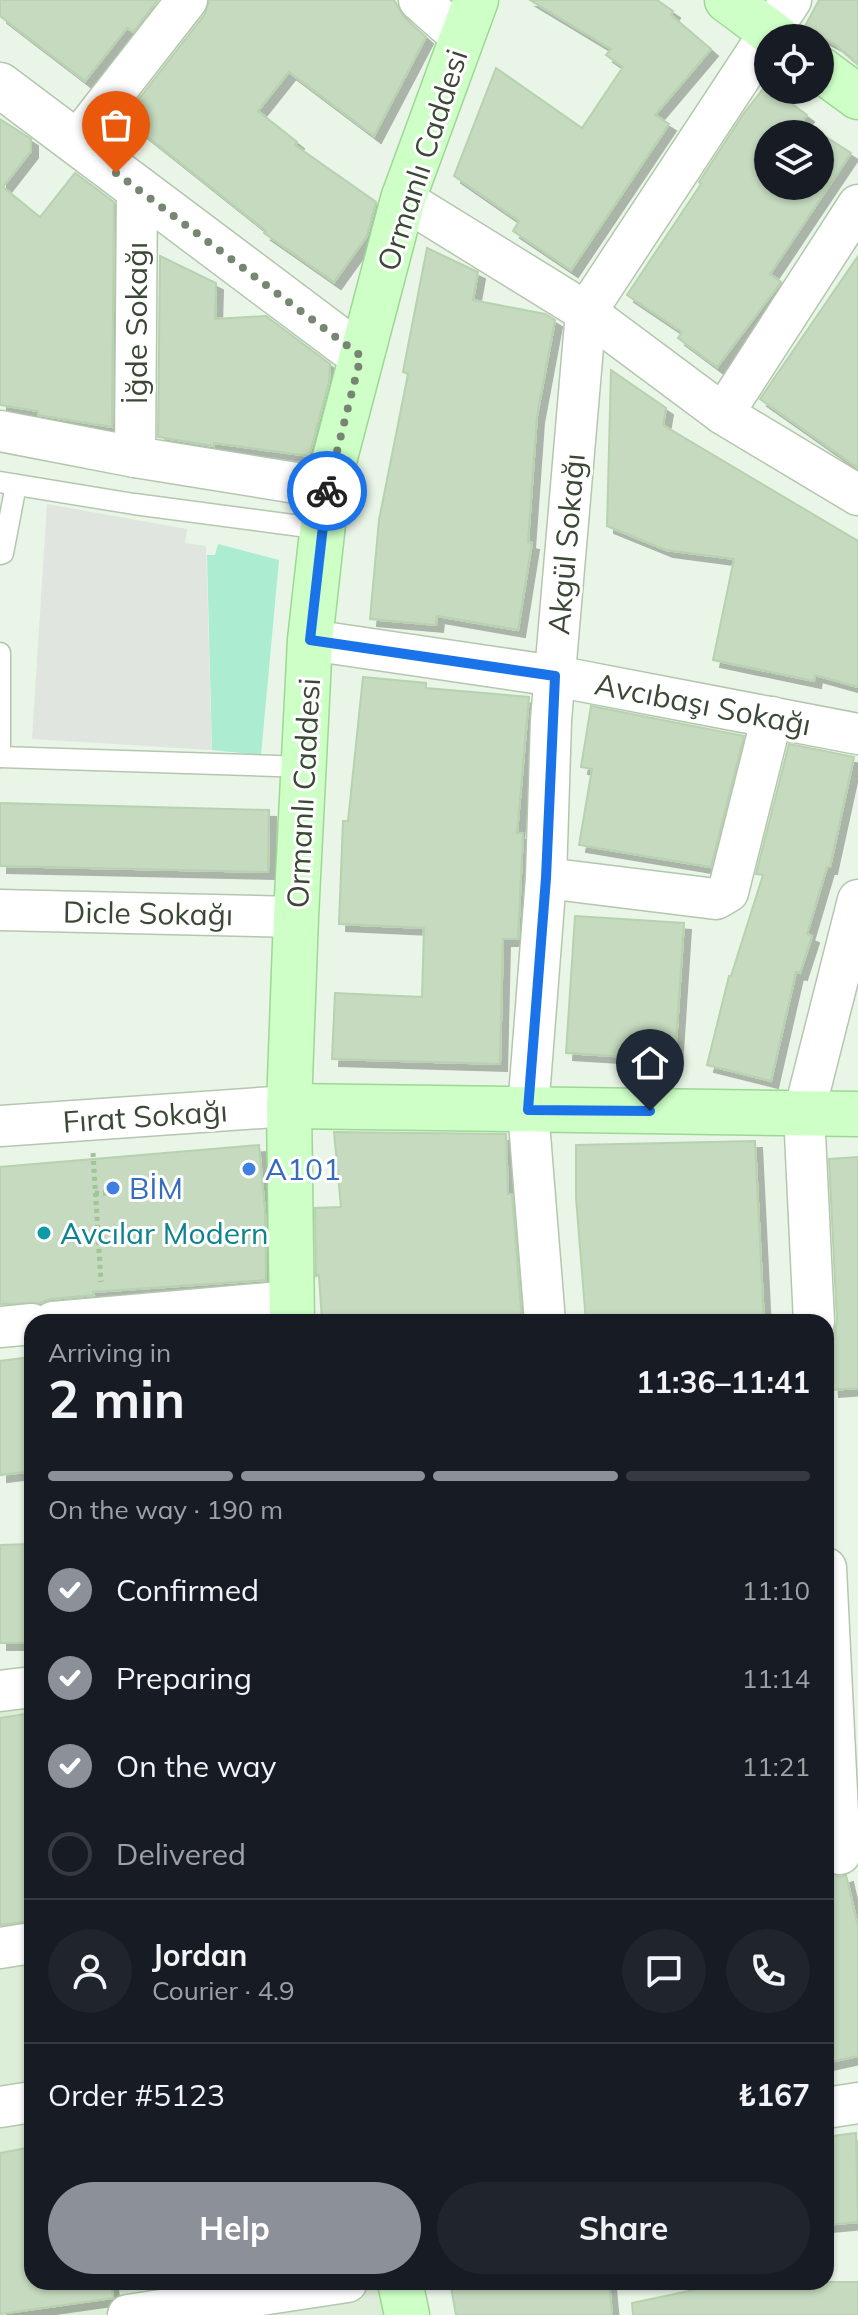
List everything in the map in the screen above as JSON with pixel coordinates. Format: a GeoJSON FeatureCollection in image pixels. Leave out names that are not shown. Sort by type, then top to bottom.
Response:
{"type":"FeatureCollection","features":[{"type":"Feature","properties":{"kind":"main road"},"geometry":{"type":"LineString","coordinates":[[727,0],[779,23]]}},
{"type":"Feature","properties":{"kind":"main road","name":"Ormanlı Caddesi"},"geometry":{"type":"LineString","coordinates":[[292,1311],[289,1106],[296,917],[306,767],[310,640],[325,509],[361,356],[403,199],[469,19]]}},
{"type":"Feature","properties":{"kind":"main road"},"geometry":{"type":"LineString","coordinates":[[834,79],[858,97]]}},
{"type":"Feature","properties":{"kind":"main road"},"geometry":{"type":"LineString","coordinates":[[289,1106],[858,1114]]}},
{"type":"Feature","properties":{"kind":"main road"},"geometry":{"type":"LineString","coordinates":[[402,2290],[407,2315]]}},
{"type":"Feature","properties":{"kind":"street"},"geometry":{"type":"LineString","coordinates":[[76,142],[187,0]]}},
{"type":"Feature","properties":{"kind":"street"},"geometry":{"type":"LineString","coordinates":[[419,0],[469,19]]}},
{"type":"Feature","properties":{"kind":"street","name":"Akgül Sokağı"},"geometry":{"type":"LineString","coordinates":[[544,1314],[528,1110],[546,878],[555,676],[586,312],[779,23]]}},
{"type":"Feature","properties":{"kind":"street"},"geometry":{"type":"LineString","coordinates":[[0,85],[361,356]]}},
{"type":"Feature","properties":{"kind":"street","name":"İğde Sokağı"},"geometry":{"type":"LineString","coordinates":[[135,457],[137,188]]}},
{"type":"Feature","properties":{"kind":"street"},"geometry":{"type":"LineString","coordinates":[[403,199],[586,312],[723,414],[858,495]]}},
{"type":"Feature","properties":{"kind":"street"},"geometry":{"type":"LineString","coordinates":[[723,414],[858,205]]}},
{"type":"Feature","properties":{"kind":"street"},"geometry":{"type":"LineString","coordinates":[[0,431],[135,457],[325,509]]}},
{"type":"Feature","properties":{"kind":"street","name":"Avcıbaşı Sokağı"},"geometry":{"type":"LineString","coordinates":[[310,640],[555,676],[858,734]]}},
{"type":"Feature","properties":{"kind":"street"},"geometry":{"type":"LineString","coordinates":[[546,878],[716,899],[728,892],[772,717]]}},
{"type":"Feature","properties":{"kind":"street"},"geometry":{"type":"LineString","coordinates":[[814,1314],[804,1113],[858,900]]}},
{"type":"Feature","properties":{"kind":"street","name":"Dicle Sokağı"},"geometry":{"type":"LineString","coordinates":[[0,910],[296,917]]}},
{"type":"Feature","properties":{"kind":"street","name":"Fırat Sokağı"},"geometry":{"type":"LineString","coordinates":[[0,1126],[289,1106]]}},
{"type":"Feature","properties":{"kind":"street"},"geometry":{"type":"LineString","coordinates":[[198,1314],[292,1311]]}},
{"type":"Feature","properties":{"kind":"street"},"geometry":{"type":"LineString","coordinates":[[0,1327],[24,1325]]}},
{"type":"Feature","properties":{"kind":"street"},"geometry":{"type":"LineString","coordinates":[[0,1691],[24,1688]]}},
{"type":"Feature","properties":{"kind":"street"},"geometry":{"type":"LineString","coordinates":[[834,1721],[841,1854]]}},
{"type":"Feature","properties":{"kind":"street"},"geometry":{"type":"LineString","coordinates":[[0,1948],[24,1944]]}},
{"type":"Feature","properties":{"kind":"street"},"geometry":{"type":"LineString","coordinates":[[0,2107],[24,2103]]}},
{"type":"Feature","properties":{"kind":"street"},"geometry":{"type":"LineString","coordinates":[[834,2107],[858,2103]]}},
{"type":"Feature","properties":{"kind":"street"},"geometry":{"type":"LineString","coordinates":[[128,2315],[294,2290]]}},
{"type":"Feature","properties":{"kind":"lane"},"geometry":{"type":"LineString","coordinates":[[0,554],[3,553],[8,483],[325,509]]}},
{"type":"Feature","properties":{"kind":"lane"},"geometry":{"type":"LineString","coordinates":[[0,653],[0,757],[306,767]]}},
{"type":"Feature","properties":{"kind":"path"},"geometry":{"type":"LineString","coordinates":[[90,1120],[104,1314]]}},
{"type":"Feature","properties":{"kind":"path"},"geometry":{"type":"LineString","coordinates":[[95,1193],[108,1193]]}},
{"type":"Feature","properties":{"kind":"shaded area"},"geometry":{"type":"Polygon","coordinates":[[[47,504],[187,529],[185,543],[206,546],[212,750],[32,739],[47,504]]]}},
{"type":"Feature","properties":{"kind":"shaded area"},"geometry":{"type":"Polygon","coordinates":[[[24,1708],[24,2290],[399,2290],[404,2315],[0,2315],[0,1711],[24,1708]]]}},
{"type":"Feature","properties":{"kind":"green space"},"geometry":{"type":"Polygon","coordinates":[[[218,544],[279,560],[261,755],[212,750],[207,555],[215,555],[218,544]]]}},
{"type":"Feature","properties":{"kind":"building"},"geometry":{"type":"Polygon","coordinates":[[[0,0],[158,0],[133,32],[127,28],[85,81],[0,16],[0,0]]]}},
{"type":"Feature","properties":{"kind":"building"},"geometry":{"type":"Polygon","coordinates":[[[209,0],[394,0],[404,17],[426,37],[374,136],[289,72],[258,111],[297,142],[295,145],[376,202],[367,236],[334,282],[264,233],[266,231],[124,118],[205,14],[209,0]]]}},
{"type":"Feature","properties":{"kind":"building"},"geometry":{"type":"Polygon","coordinates":[[[530,0],[657,0],[673,11],[671,15],[711,49],[655,115],[669,124],[571,270],[513,231],[519,221],[454,176],[496,68],[582,128],[623,67],[606,55],[611,49],[530,0]]]}},
{"type":"Feature","properties":{"kind":"building"},"geometry":{"type":"Polygon","coordinates":[[[819,0],[858,0],[858,64],[834,43],[834,24],[806,24],[819,0]]]}},
{"type":"Feature","properties":{"kind":"building"},"geometry":{"type":"Polygon","coordinates":[[[754,100],[754,104],[792,104],[807,115],[803,120],[754,120],[754,200],[820,200],[770,274],[781,282],[717,367],[678,338],[682,332],[627,295],[754,100]]]}},
{"type":"Feature","properties":{"kind":"building"},"geometry":{"type":"Polygon","coordinates":[[[0,119],[31,139],[31,151],[3,187],[40,217],[75,173],[114,202],[112,427],[38,415],[38,411],[0,405],[0,119]]]}},
{"type":"Feature","properties":{"kind":"building"},"geometry":{"type":"Polygon","coordinates":[[[834,142],[851,153],[834,178],[834,142]]]}},
{"type":"Feature","properties":{"kind":"building"},"geometry":{"type":"Polygon","coordinates":[[[427,248],[478,272],[473,300],[545,314],[555,320],[537,416],[528,542],[532,543],[518,630],[437,616],[436,625],[370,619],[379,520],[408,374],[403,372],[427,248]]]}},
{"type":"Feature","properties":{"kind":"building"},"geometry":{"type":"Polygon","coordinates":[[[160,256],[216,283],[215,319],[266,316],[330,364],[329,382],[309,456],[158,437],[160,256]]]}},
{"type":"Feature","properties":{"kind":"building"},"geometry":{"type":"Polygon","coordinates":[[[858,256],[858,468],[760,399],[858,256]]]}},
{"type":"Feature","properties":{"kind":"building"},"geometry":{"type":"Polygon","coordinates":[[[611,370],[666,408],[663,425],[858,541],[858,687],[815,675],[814,681],[713,660],[734,559],[666,550],[607,526],[611,370]]]}},
{"type":"Feature","properties":{"kind":"building"},"geometry":{"type":"Polygon","coordinates":[[[363,677],[426,683],[426,688],[529,697],[517,833],[523,833],[518,939],[503,939],[500,1064],[332,1059],[335,993],[422,997],[424,928],[339,924],[343,821],[348,821],[363,677]]]}},
{"type":"Feature","properties":{"kind":"building"},"geometry":{"type":"Polygon","coordinates":[[[591,706],[744,736],[711,867],[579,845],[592,769],[581,767],[591,706]]]}},
{"type":"Feature","properties":{"kind":"building"},"geometry":{"type":"Polygon","coordinates":[[[789,744],[854,757],[830,867],[827,867],[807,934],[812,936],[800,973],[796,972],[771,1081],[707,1065],[729,976],[763,875],[756,874],[789,744]]]}},
{"type":"Feature","properties":{"kind":"building"},"geometry":{"type":"Polygon","coordinates":[[[0,803],[269,810],[268,872],[0,866],[0,803]]]}},
{"type":"Feature","properties":{"kind":"building"},"geometry":{"type":"Polygon","coordinates":[[[575,916],[684,923],[675,1060],[566,1053],[575,916]]]}},
{"type":"Feature","properties":{"kind":"building"},"geometry":{"type":"Polygon","coordinates":[[[334,1132],[506,1134],[508,1194],[512,1194],[521,1314],[321,1314],[319,1275],[316,1276],[315,1208],[341,1207],[334,1132]]]}},
{"type":"Feature","properties":{"kind":"building"},"geometry":{"type":"Polygon","coordinates":[[[755,1141],[764,1314],[585,1314],[576,1198],[576,1145],[755,1141]]]}},
{"type":"Feature","properties":{"kind":"building"},"geometry":{"type":"Polygon","coordinates":[[[259,1145],[265,1212],[266,1280],[93,1292],[94,1295],[40,1303],[0,1304],[0,1167],[259,1145]]]}},
{"type":"Feature","properties":{"kind":"building"},"geometry":{"type":"Polygon","coordinates":[[[858,1157],[858,1388],[834,1390],[834,1333],[837,1321],[829,1159],[858,1157]]]}},
{"type":"Feature","properties":{"kind":"building"},"geometry":{"type":"Polygon","coordinates":[[[24,1358],[24,1472],[0,1475],[0,1361],[24,1358]]]}},
{"type":"Feature","properties":{"kind":"building"},"geometry":{"type":"Polygon","coordinates":[[[24,1544],[24,1643],[0,1643],[0,1545],[24,1544]]]}},
{"type":"Feature","properties":{"kind":"building"},"geometry":{"type":"Polygon","coordinates":[[[24,1714],[24,1922],[0,1925],[0,1718],[24,1714]]]}},
{"type":"Feature","properties":{"kind":"building"},"geometry":{"type":"Polygon","coordinates":[[[834,1874],[846,1875],[858,1927],[858,2056],[834,2061],[834,1874]]]}},
{"type":"Feature","properties":{"kind":"building"},"geometry":{"type":"Polygon","coordinates":[[[856,2133],[858,2222],[834,2224],[834,2136],[856,2133]]]}},
{"type":"Feature","properties":{"kind":"building"},"geometry":{"type":"Polygon","coordinates":[[[24,2148],[24,2290],[112,2290],[113,2298],[0,2314],[0,2153],[24,2148]]]}},
{"type":"Feature","properties":{"kind":"building"},"geometry":{"type":"Polygon","coordinates":[[[834,2282],[858,2282],[858,2315],[633,2315],[632,2303],[693,2290],[834,2290],[834,2282]]]}},
{"type":"Feature","properties":{"kind":"building"},"geometry":{"type":"Polygon","coordinates":[[[451,2290],[610,2290],[612,2315],[456,2315],[451,2290]]]}},
{"type":"Feature","properties":{"kind":"way so far"},"geometry":{"type":"LineString","coordinates":[[116,173],[361,356],[327,491]]}},
{"type":"Feature","properties":{"kind":"place","name":"A101"},"geometry":{"type":"Point","coordinates":[249,1169]}},
{"type":"Feature","properties":{"kind":"place","name":"BİM"},"geometry":{"type":"Point","coordinates":[113,1188]}},
{"type":"Feature","properties":{"kind":"place","name":"Avcılar Modern"},"geometry":{"type":"Point","coordinates":[44,1233]}},
{"type":"Feature","properties":{"kind":"route"},"geometry":{"type":"LineString","coordinates":[[327,491],[310,640],[555,676],[546,878],[528,1110],[650,1111]]}}]}
